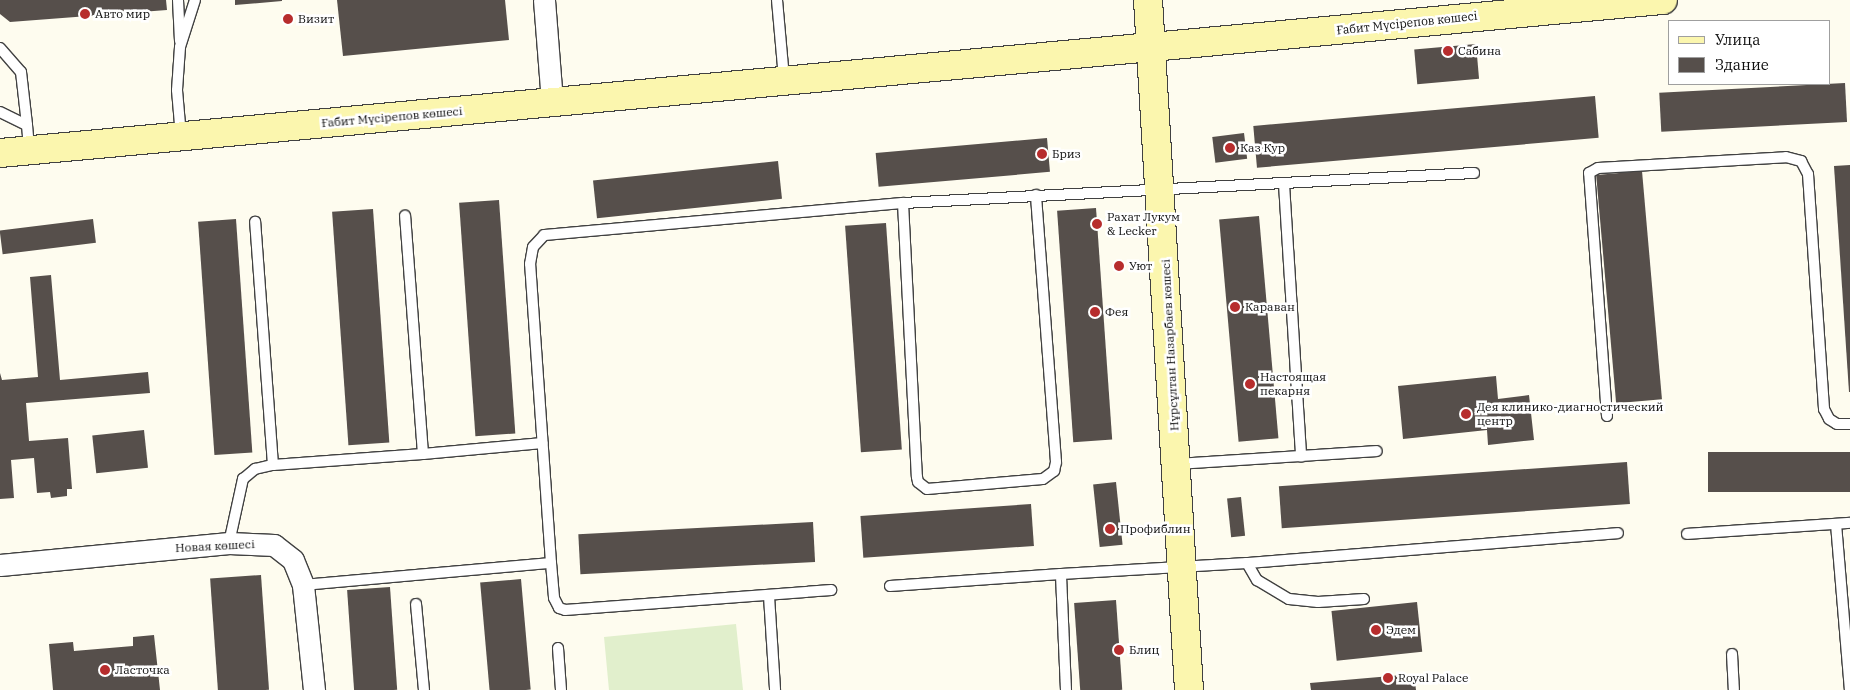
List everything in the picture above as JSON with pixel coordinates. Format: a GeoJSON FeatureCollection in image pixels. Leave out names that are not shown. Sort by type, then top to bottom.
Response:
{"type":"FeatureCollection","features":[{"type":"Feature","properties":{"kind":"main road","name":"Нұрсұлтан Назарбаев көшесі"},"geometry":{"type":"LineString","coordinates":[[1148,0],[1161,189],[1189,690]]}},
{"type":"Feature","properties":{"kind":"main road","name":"Ғабит Мүсірепов көшесі"},"geometry":{"type":"LineString","coordinates":[[0,153],[28,138],[181,136],[1151,49],[1532,5],[1663,0]]}},
{"type":"Feature","properties":{"kind":"street"},"geometry":{"type":"LineString","coordinates":[[544,0],[552,102]]}},
{"type":"Feature","properties":{"kind":"street","name":"Новая көшесі"},"geometry":{"type":"LineString","coordinates":[[0,565],[229,543],[265,543],[284,550],[293,560],[303,586],[314,690]]}},
{"type":"Feature","properties":{"kind":"lane"},"geometry":{"type":"LineString","coordinates":[[178,0],[180,47],[177,90],[181,136]]}},
{"type":"Feature","properties":{"kind":"lane"},"geometry":{"type":"LineString","coordinates":[[180,47],[196,0]]}},
{"type":"Feature","properties":{"kind":"lane"},"geometry":{"type":"LineString","coordinates":[[777,0],[784,81]]}},
{"type":"Feature","properties":{"kind":"lane"},"geometry":{"type":"LineString","coordinates":[[0,48],[21,72],[28,138]]}},
{"type":"Feature","properties":{"kind":"lane"},"geometry":{"type":"LineString","coordinates":[[0,112],[28,138]]}},
{"type":"Feature","properties":{"kind":"lane"},"geometry":{"type":"LineString","coordinates":[[1607,416],[1589,173],[1598,168],[1786,157],[1801,161],[1808,174],[1824,409],[1829,419],[1837,424],[1850,424]]}},
{"type":"Feature","properties":{"kind":"lane"},"geometry":{"type":"LineString","coordinates":[[831,590],[565,610],[554,598],[530,264],[533,247],[544,236],[903,203],[1474,173]]}},
{"type":"Feature","properties":{"kind":"lane"},"geometry":{"type":"LineString","coordinates":[[1284,184],[1301,456]]}},
{"type":"Feature","properties":{"kind":"lane"},"geometry":{"type":"LineString","coordinates":[[903,203],[918,482],[927,489],[1043,479],[1054,471],[1056,462],[1036,195]]}},
{"type":"Feature","properties":{"kind":"lane"},"geometry":{"type":"LineString","coordinates":[[405,216],[423,454]]}},
{"type":"Feature","properties":{"kind":"lane"},"geometry":{"type":"LineString","coordinates":[[255,222],[273,465]]}},
{"type":"Feature","properties":{"kind":"lane"},"geometry":{"type":"LineString","coordinates":[[229,543],[242,479],[255,469],[273,465],[542,443]]}},
{"type":"Feature","properties":{"kind":"lane"},"geometry":{"type":"LineString","coordinates":[[1176,464],[1377,451]]}},
{"type":"Feature","properties":{"kind":"lane"},"geometry":{"type":"LineString","coordinates":[[1687,534],[1850,523]]}},
{"type":"Feature","properties":{"kind":"lane"},"geometry":{"type":"LineString","coordinates":[[1836,524],[1850,690]]}},
{"type":"Feature","properties":{"kind":"lane"},"geometry":{"type":"LineString","coordinates":[[890,586],[1247,563],[1618,534]]}},
{"type":"Feature","properties":{"kind":"lane"},"geometry":{"type":"LineString","coordinates":[[303,586],[551,563]]}},
{"type":"Feature","properties":{"kind":"lane"},"geometry":{"type":"LineString","coordinates":[[1247,563],[1258,580],[1289,598],[1318,602],[1364,599]]}},
{"type":"Feature","properties":{"kind":"lane"},"geometry":{"type":"LineString","coordinates":[[1061,574],[1066,690]]}},
{"type":"Feature","properties":{"kind":"lane"},"geometry":{"type":"LineString","coordinates":[[769,596],[775,690]]}},
{"type":"Feature","properties":{"kind":"lane"},"geometry":{"type":"LineString","coordinates":[[416,604],[424,690]]}},
{"type":"Feature","properties":{"kind":"lane"},"geometry":{"type":"LineString","coordinates":[[558,648],[561,690]]}},
{"type":"Feature","properties":{"kind":"lane"},"geometry":{"type":"LineString","coordinates":[[1732,654],[1734,690]]}},
{"type":"Feature","properties":{"kind":"green space"},"geometry":{"type":"Polygon","coordinates":[[[736,624],[743,690],[609,690],[604,637],[736,624]]]}},
{"type":"Feature","properties":{"kind":"building"},"geometry":{"type":"Polygon","coordinates":[[[0,0],[166,0],[167,10],[10,22],[0,14],[0,0]]]}},
{"type":"Feature","properties":{"kind":"building"},"geometry":{"type":"Polygon","coordinates":[[[235,0],[282,0],[282,1],[235,5],[235,0]]]}},
{"type":"Feature","properties":{"kind":"building"},"geometry":{"type":"Polygon","coordinates":[[[337,0],[505,0],[509,40],[343,56],[337,0]]]}},
{"type":"Feature","properties":{"kind":"building"},"geometry":{"type":"Polygon","coordinates":[[[1476,44],[1479,79],[1417,84],[1414,49],[1476,44]]]}},
{"type":"Feature","properties":{"kind":"building"},"geometry":{"type":"Polygon","coordinates":[[[1845,83],[1847,122],[1661,132],[1659,93],[1845,83]]]}},
{"type":"Feature","properties":{"kind":"building"},"geometry":{"type":"Polygon","coordinates":[[[1595,96],[1599,138],[1257,168],[1253,126],[1595,96]]]}},
{"type":"Feature","properties":{"kind":"building","name":"Каз Кур"},"geometry":{"type":"Polygon","coordinates":[[[1244,133],[1247,159],[1215,163],[1212,137],[1244,133]]]}},
{"type":"Feature","properties":{"kind":"building"},"geometry":{"type":"Polygon","coordinates":[[[1047,138],[1050,172],[879,187],[876,153],[1047,138]]]}},
{"type":"Feature","properties":{"kind":"building"},"geometry":{"type":"Polygon","coordinates":[[[778,161],[782,199],[597,218],[593,180],[778,161]]]}},
{"type":"Feature","properties":{"kind":"building"},"geometry":{"type":"Polygon","coordinates":[[[1850,165],[1850,392],[1849,392],[1834,166],[1850,165]]]}},
{"type":"Feature","properties":{"kind":"building"},"geometry":{"type":"Polygon","coordinates":[[[1642,171],[1662,399],[1616,403],[1596,175],[1642,171]]]}},
{"type":"Feature","properties":{"kind":"building"},"geometry":{"type":"Polygon","coordinates":[[[499,200],[515,433],[475,436],[459,203],[499,200]]]}},
{"type":"Feature","properties":{"kind":"building"},"geometry":{"type":"Polygon","coordinates":[[[1096,208],[1112,439],[1073,442],[1057,211],[1096,208]]]}},
{"type":"Feature","properties":{"kind":"building"},"geometry":{"type":"Polygon","coordinates":[[[373,209],[389,442],[348,445],[332,212],[373,209]]]}},
{"type":"Feature","properties":{"kind":"building"},"geometry":{"type":"Polygon","coordinates":[[[1259,216],[1278,438],[1239,442],[1219,219],[1259,216]]]}},
{"type":"Feature","properties":{"kind":"building"},"geometry":{"type":"Polygon","coordinates":[[[93,219],[96,243],[3,254],[0,230],[93,219]]]}},
{"type":"Feature","properties":{"kind":"building"},"geometry":{"type":"Polygon","coordinates":[[[236,219],[252,452],[214,455],[198,222],[236,219]]]}},
{"type":"Feature","properties":{"kind":"building"},"geometry":{"type":"Polygon","coordinates":[[[886,223],[902,449],[861,452],[845,226],[886,223]]]}},
{"type":"Feature","properties":{"kind":"building"},"geometry":{"type":"Polygon","coordinates":[[[51,275],[60,380],[148,372],[150,393],[26,403],[29,441],[68,438],[72,489],[67,489],[67,496],[51,498],[50,492],[37,493],[34,458],[11,460],[14,498],[0,499],[0,373],[2,380],[38,377],[30,277],[51,275]]]}},
{"type":"Feature","properties":{"kind":"building","name":"Дея клинико-диагностический центр"},"geometry":{"type":"Polygon","coordinates":[[[1496,376],[1498,399],[1529,395],[1534,440],[1488,445],[1487,430],[1403,439],[1398,386],[1496,376]]]}},
{"type":"Feature","properties":{"kind":"building"},"geometry":{"type":"Polygon","coordinates":[[[144,430],[148,468],[96,473],[92,435],[144,430]]]}},
{"type":"Feature","properties":{"kind":"building"},"geometry":{"type":"Polygon","coordinates":[[[1708,452],[1850,452],[1850,492],[1708,492],[1708,452]]]}},
{"type":"Feature","properties":{"kind":"building"},"geometry":{"type":"Polygon","coordinates":[[[1627,462],[1630,504],[1282,528],[1279,486],[1627,462]]]}},
{"type":"Feature","properties":{"kind":"building","name":"Профиблин"},"geometry":{"type":"Polygon","coordinates":[[[1116,482],[1123,545],[1100,547],[1093,484],[1116,482]]]}},
{"type":"Feature","properties":{"kind":"building"},"geometry":{"type":"Polygon","coordinates":[[[1241,497],[1245,536],[1231,537],[1227,498],[1241,497]]]}},
{"type":"Feature","properties":{"kind":"building"},"geometry":{"type":"Polygon","coordinates":[[[1031,504],[1034,546],[863,558],[860,516],[1031,504]]]}},
{"type":"Feature","properties":{"kind":"building"},"geometry":{"type":"Polygon","coordinates":[[[813,522],[815,562],[580,574],[578,534],[813,522]]]}},
{"type":"Feature","properties":{"kind":"building"},"geometry":{"type":"Polygon","coordinates":[[[261,575],[269,690],[218,690],[210,579],[261,575]]]}},
{"type":"Feature","properties":{"kind":"building"},"geometry":{"type":"Polygon","coordinates":[[[521,579],[531,690],[490,690],[480,583],[521,579]]]}},
{"type":"Feature","properties":{"kind":"building"},"geometry":{"type":"Polygon","coordinates":[[[390,587],[397,690],[354,690],[347,590],[390,587]]]}},
{"type":"Feature","properties":{"kind":"building"},"geometry":{"type":"Polygon","coordinates":[[[1116,600],[1122,690],[1080,690],[1074,603],[1116,600]]]}},
{"type":"Feature","properties":{"kind":"building","name":"Эдем"},"geometry":{"type":"Polygon","coordinates":[[[1417,602],[1422,652],[1337,661],[1331,611],[1417,602]]]}},
{"type":"Feature","properties":{"kind":"building","name":"Ласточка"},"geometry":{"type":"Polygon","coordinates":[[[154,635],[160,690],[53,690],[49,644],[73,642],[74,651],[133,646],[133,637],[154,635]]]}},
{"type":"Feature","properties":{"kind":"building","name":"Royal Palace"},"geometry":{"type":"Polygon","coordinates":[[[1414,674],[1416,690],[1311,690],[1310,683],[1414,674]]]}},
{"type":"Feature","properties":{"kind":"place","name":"Авто мир"},"geometry":{"type":"Point","coordinates":[85,14]}},
{"type":"Feature","properties":{"kind":"place","name":"Визит"},"geometry":{"type":"Point","coordinates":[288,19]}},
{"type":"Feature","properties":{"kind":"place","name":"Сабина"},"geometry":{"type":"Point","coordinates":[1448,51]}},
{"type":"Feature","properties":{"kind":"place","name":"Каз Кур"},"geometry":{"type":"Point","coordinates":[1230,148]}},
{"type":"Feature","properties":{"kind":"place","name":"Бриз"},"geometry":{"type":"Point","coordinates":[1042,154]}},
{"type":"Feature","properties":{"kind":"place","name":"Рахат Лукум & Lecker"},"geometry":{"type":"Point","coordinates":[1097,224]}},
{"type":"Feature","properties":{"kind":"place","name":"Уют"},"geometry":{"type":"Point","coordinates":[1119,266]}},
{"type":"Feature","properties":{"kind":"place","name":"Караван"},"geometry":{"type":"Point","coordinates":[1235,307]}},
{"type":"Feature","properties":{"kind":"place","name":"Фея"},"geometry":{"type":"Point","coordinates":[1095,312]}},
{"type":"Feature","properties":{"kind":"place","name":"Настоящая пекарня"},"geometry":{"type":"Point","coordinates":[1250,384]}},
{"type":"Feature","properties":{"kind":"place","name":"Дея клинико-диагностический центр"},"geometry":{"type":"Point","coordinates":[1466,414]}},
{"type":"Feature","properties":{"kind":"place","name":"Профиблин"},"geometry":{"type":"Point","coordinates":[1110,529]}},
{"type":"Feature","properties":{"kind":"place","name":"Эдем"},"geometry":{"type":"Point","coordinates":[1376,630]}},
{"type":"Feature","properties":{"kind":"place","name":"Блиц"},"geometry":{"type":"Point","coordinates":[1119,650]}},
{"type":"Feature","properties":{"kind":"place","name":"Ласточка"},"geometry":{"type":"Point","coordinates":[105,670]}},
{"type":"Feature","properties":{"kind":"place","name":"Royal Palace"},"geometry":{"type":"Point","coordinates":[1388,678]}}]}
